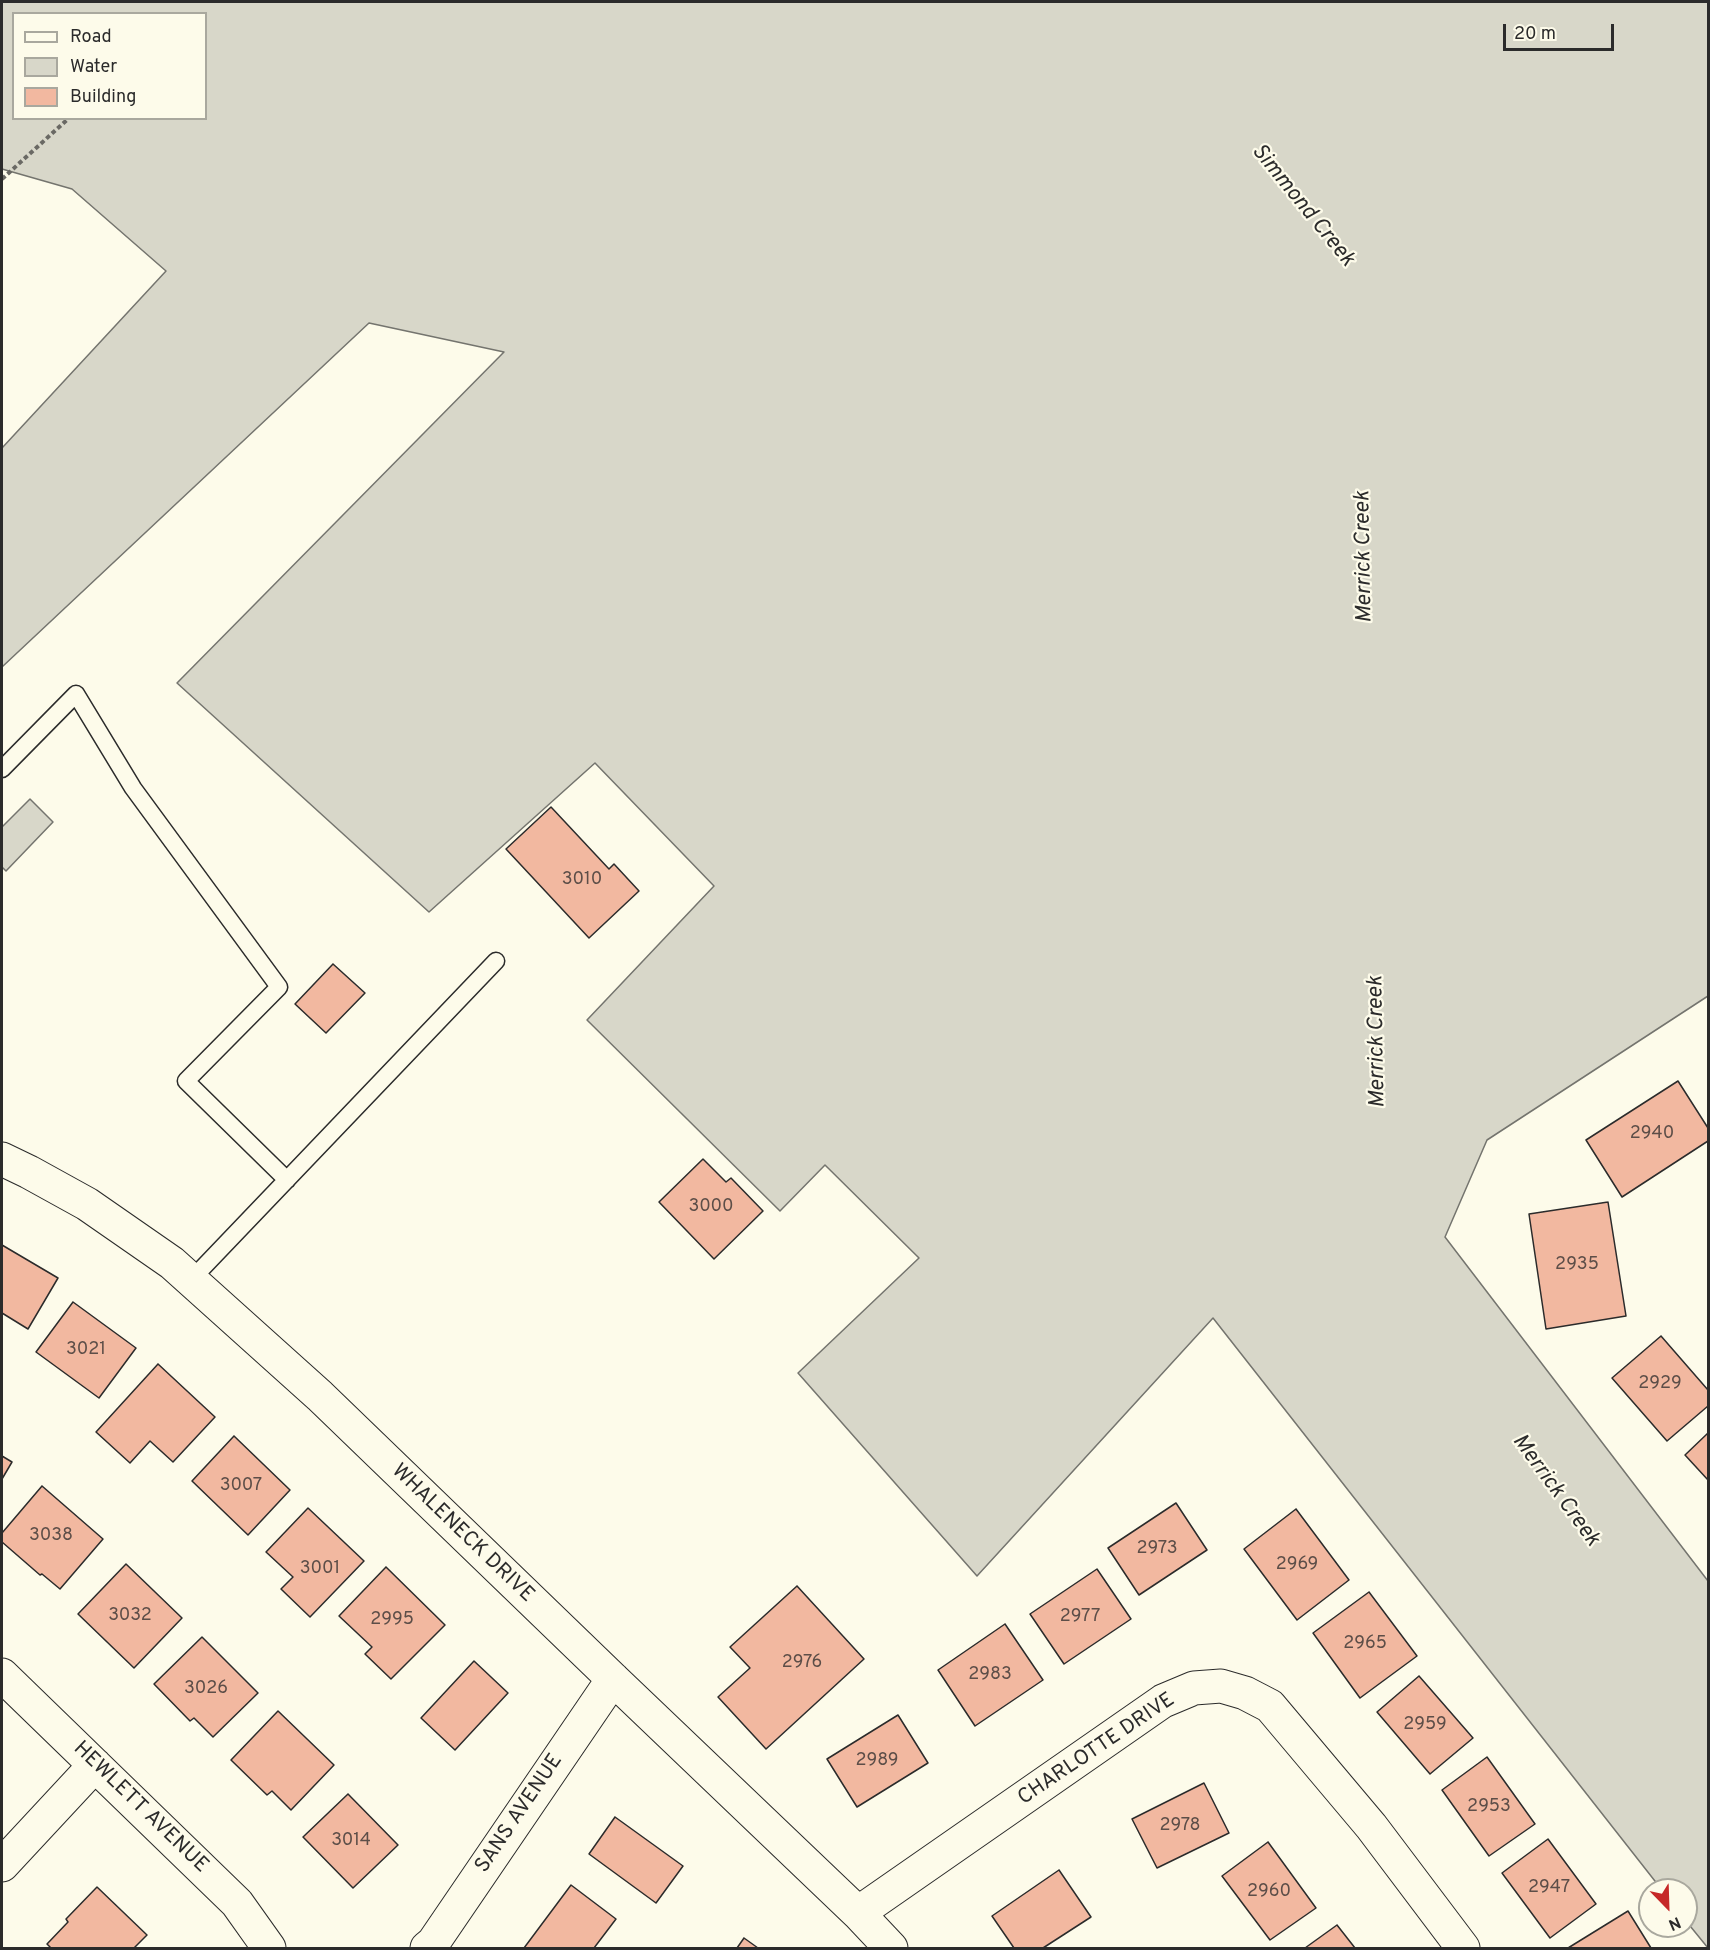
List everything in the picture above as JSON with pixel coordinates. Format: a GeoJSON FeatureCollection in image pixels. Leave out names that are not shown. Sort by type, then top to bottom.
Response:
{"type":"FeatureCollection","features":[{"type":"Feature","properties":{"kind":"street","name":"WHALENECK DRIVE"},"geometry":{"type":"LineString","coordinates":[[2,1159],[87,1204],[172,1263],[320,1396],[858,1913],[891,1948]]}},
{"type":"Feature","properties":{"kind":"street","name":"HEWLETT AVENUE"},"geometry":{"type":"LineString","coordinates":[[2,1676],[237,1903],[269,1948]]}},
{"type":"Feature","properties":{"kind":"street","name":"SANS AVENUE"},"geometry":{"type":"LineString","coordinates":[[427,1948],[613,1679]]}},
{"type":"Feature","properties":{"kind":"street","name":"CHARLOTTE DRIVE"},"geometry":{"type":"LineString","coordinates":[[858,1913],[1162,1701],[1194,1688],[1221,1686],[1245,1692],[1270,1706],[1371,1826],[1463,1948]]}},
{"type":"Feature","properties":{"kind":"street"},"geometry":{"type":"LineString","coordinates":[[2,1865],[95,1765]]}},
{"type":"Feature","properties":{"kind":"lane"},"geometry":{"type":"LineString","coordinates":[[2,769],[76,694],[133,789],[279,987],[186,1081],[287,1180]]}},
{"type":"Feature","properties":{"kind":"lane"},"geometry":{"type":"LineString","coordinates":[[191,1280],[496,961]]}},
{"type":"Feature","properties":{"kind":"path"},"geometry":{"type":"LineString","coordinates":[[2,179],[67,120]]}},
{"type":"Feature","properties":{"kind":"water"},"geometry":{"type":"Polygon","coordinates":[[[2,2],[1708,2],[1708,996],[1487,1140],[1445,1237],[1708,1581],[1708,1948],[1698,1936],[1698,1878],[1653,1878],[1213,1318],[977,1576],[798,1373],[919,1258],[825,1165],[780,1211],[587,1020],[714,886],[595,763],[429,912],[177,683],[504,352],[369,323],[2,667],[2,448],[166,271],[72,189],[2,169],[2,2]]]}},
{"type":"Feature","properties":{"kind":"water"},"geometry":{"type":"Polygon","coordinates":[[[30,799],[53,822],[6,871],[2,867],[2,827],[30,799]]]}},
{"type":"Feature","properties":{"kind":"building"},"geometry":{"type":"Polygon","coordinates":[[[551,807],[609,869],[614,864],[639,891],[589,938],[506,849],[551,807]]]}},
{"type":"Feature","properties":{"kind":"building"},"geometry":{"type":"Polygon","coordinates":[[[333,964],[365,993],[326,1033],[295,1004],[333,964]]]}},
{"type":"Feature","properties":{"kind":"building"},"geometry":{"type":"Polygon","coordinates":[[[1678,1081],[1708,1128],[1708,1141],[1622,1197],[1586,1140],[1678,1081]]]}},
{"type":"Feature","properties":{"kind":"building"},"geometry":{"type":"Polygon","coordinates":[[[703,1159],[726,1182],[731,1178],[763,1211],[714,1259],[659,1202],[703,1159]]]}},
{"type":"Feature","properties":{"kind":"building"},"geometry":{"type":"Polygon","coordinates":[[[1608,1202],[1626,1316],[1546,1329],[1529,1214],[1608,1202]]]}},
{"type":"Feature","properties":{"kind":"building"},"geometry":{"type":"Polygon","coordinates":[[[2,1245],[58,1278],[28,1329],[2,1313],[2,1245]]]}},
{"type":"Feature","properties":{"kind":"building"},"geometry":{"type":"Polygon","coordinates":[[[73,1302],[136,1348],[99,1398],[36,1352],[73,1302]]]}},
{"type":"Feature","properties":{"kind":"building"},"geometry":{"type":"Polygon","coordinates":[[[1661,1336],[1708,1390],[1708,1406],[1667,1441],[1612,1378],[1661,1336]]]}},
{"type":"Feature","properties":{"kind":"building"},"geometry":{"type":"Polygon","coordinates":[[[158,1364],[215,1417],[173,1462],[150,1441],[130,1463],[96,1432],[158,1364]]]}},
{"type":"Feature","properties":{"kind":"building"},"geometry":{"type":"Polygon","coordinates":[[[1708,1433],[1708,1480],[1685,1455],[1708,1433]]]}},
{"type":"Feature","properties":{"kind":"building"},"geometry":{"type":"Polygon","coordinates":[[[234,1436],[290,1490],[248,1535],[192,1481],[234,1436]]]}},
{"type":"Feature","properties":{"kind":"building"},"geometry":{"type":"Polygon","coordinates":[[[2,1456],[12,1462],[2,1479],[2,1456]]]}},
{"type":"Feature","properties":{"kind":"building"},"geometry":{"type":"Polygon","coordinates":[[[42,1486],[103,1539],[60,1589],[2,1542],[2,1533],[42,1486]]]}},
{"type":"Feature","properties":{"kind":"building"},"geometry":{"type":"Polygon","coordinates":[[[1176,1503],[1207,1550],[1139,1595],[1108,1548],[1176,1503]]]}},
{"type":"Feature","properties":{"kind":"building"},"geometry":{"type":"Polygon","coordinates":[[[308,1508],[364,1561],[310,1617],[281,1589],[293,1577],[266,1552],[308,1508]]]}},
{"type":"Feature","properties":{"kind":"building"},"geometry":{"type":"Polygon","coordinates":[[[1296,1509],[1349,1580],[1297,1620],[1244,1549],[1296,1509]]]}},
{"type":"Feature","properties":{"kind":"building"},"geometry":{"type":"Polygon","coordinates":[[[126,1564],[182,1618],[134,1668],[78,1614],[126,1564]]]}},
{"type":"Feature","properties":{"kind":"building"},"geometry":{"type":"Polygon","coordinates":[[[386,1567],[445,1625],[391,1679],[365,1654],[372,1647],[339,1616],[386,1567]]]}},
{"type":"Feature","properties":{"kind":"building"},"geometry":{"type":"Polygon","coordinates":[[[1097,1569],[1131,1619],[1064,1664],[1030,1614],[1097,1569]]]}},
{"type":"Feature","properties":{"kind":"building"},"geometry":{"type":"Polygon","coordinates":[[[797,1586],[864,1659],[766,1749],[718,1697],[750,1668],[730,1647],[797,1586]]]}},
{"type":"Feature","properties":{"kind":"building"},"geometry":{"type":"Polygon","coordinates":[[[1369,1592],[1417,1656],[1360,1698],[1313,1633],[1369,1592]]]}},
{"type":"Feature","properties":{"kind":"building"},"geometry":{"type":"Polygon","coordinates":[[[1005,1624],[1043,1680],[975,1726],[938,1670],[1005,1624]]]}},
{"type":"Feature","properties":{"kind":"building"},"geometry":{"type":"Polygon","coordinates":[[[202,1637],[258,1693],[213,1737],[194,1718],[190,1721],[154,1684],[202,1637]]]}},
{"type":"Feature","properties":{"kind":"building"},"geometry":{"type":"Polygon","coordinates":[[[474,1661],[508,1693],[455,1750],[421,1718],[474,1661]]]}},
{"type":"Feature","properties":{"kind":"building"},"geometry":{"type":"Polygon","coordinates":[[[1419,1676],[1473,1738],[1430,1774],[1377,1712],[1419,1676]]]}},
{"type":"Feature","properties":{"kind":"building"},"geometry":{"type":"Polygon","coordinates":[[[278,1711],[334,1765],[291,1810],[272,1791],[267,1795],[231,1760],[278,1711]]]}},
{"type":"Feature","properties":{"kind":"building"},"geometry":{"type":"Polygon","coordinates":[[[898,1715],[928,1763],[857,1807],[827,1759],[898,1715]]]}},
{"type":"Feature","properties":{"kind":"building"},"geometry":{"type":"Polygon","coordinates":[[[1487,1757],[1535,1824],[1489,1856],[1442,1790],[1487,1757]]]}},
{"type":"Feature","properties":{"kind":"building"},"geometry":{"type":"Polygon","coordinates":[[[1204,1783],[1229,1833],[1157,1868],[1132,1819],[1204,1783]]]}},
{"type":"Feature","properties":{"kind":"building"},"geometry":{"type":"Polygon","coordinates":[[[348,1794],[398,1845],[353,1888],[303,1837],[348,1794]]]}},
{"type":"Feature","properties":{"kind":"building"},"geometry":{"type":"Polygon","coordinates":[[[615,1817],[683,1866],[656,1903],[589,1854],[615,1817]]]}},
{"type":"Feature","properties":{"kind":"building"},"geometry":{"type":"Polygon","coordinates":[[[1548,1839],[1596,1904],[1550,1938],[1502,1873],[1548,1839]]]}},
{"type":"Feature","properties":{"kind":"building"},"geometry":{"type":"Polygon","coordinates":[[[1268,1842],[1316,1908],[1270,1940],[1222,1876],[1268,1842]]]}},
{"type":"Feature","properties":{"kind":"building"},"geometry":{"type":"Polygon","coordinates":[[[1059,1870],[1091,1917],[1043,1948],[1014,1948],[992,1916],[1059,1870]]]}},
{"type":"Feature","properties":{"kind":"building"},"geometry":{"type":"Polygon","coordinates":[[[571,1885],[616,1919],[594,1948],[524,1948],[571,1885]]]}},
{"type":"Feature","properties":{"kind":"building"},"geometry":{"type":"Polygon","coordinates":[[[97,1887],[147,1935],[134,1948],[51,1948],[47,1944],[68,1922],[66,1919],[97,1887]]]}},
{"type":"Feature","properties":{"kind":"building"},"geometry":{"type":"Polygon","coordinates":[[[1628,1911],[1638,1927],[1638,1938],[1645,1938],[1651,1948],[1568,1948],[1628,1911]]]}},
{"type":"Feature","properties":{"kind":"building"},"geometry":{"type":"Polygon","coordinates":[[[1337,1925],[1355,1948],[1305,1948],[1337,1925]]]}},
{"type":"Feature","properties":{"kind":"building"},"geometry":{"type":"Polygon","coordinates":[[[744,1938],[758,1948],[737,1948],[744,1938]]]}},
{"type":"Feature","properties":{"kind":"water label","name":"Simmond Creek"},"geometry":{"type":"Point","coordinates":[1302,206]}},
{"type":"Feature","properties":{"kind":"water label","name":"Merrick Creek"},"geometry":{"type":"Point","coordinates":[1365,557]}},
{"type":"Feature","properties":{"kind":"water label","name":"Merrick Creek"},"geometry":{"type":"Point","coordinates":[1378,1042]}},
{"type":"Feature","properties":{"kind":"water label","name":"Merrick Creek"},"geometry":{"type":"Point","coordinates":[1555,1491]}}]}
